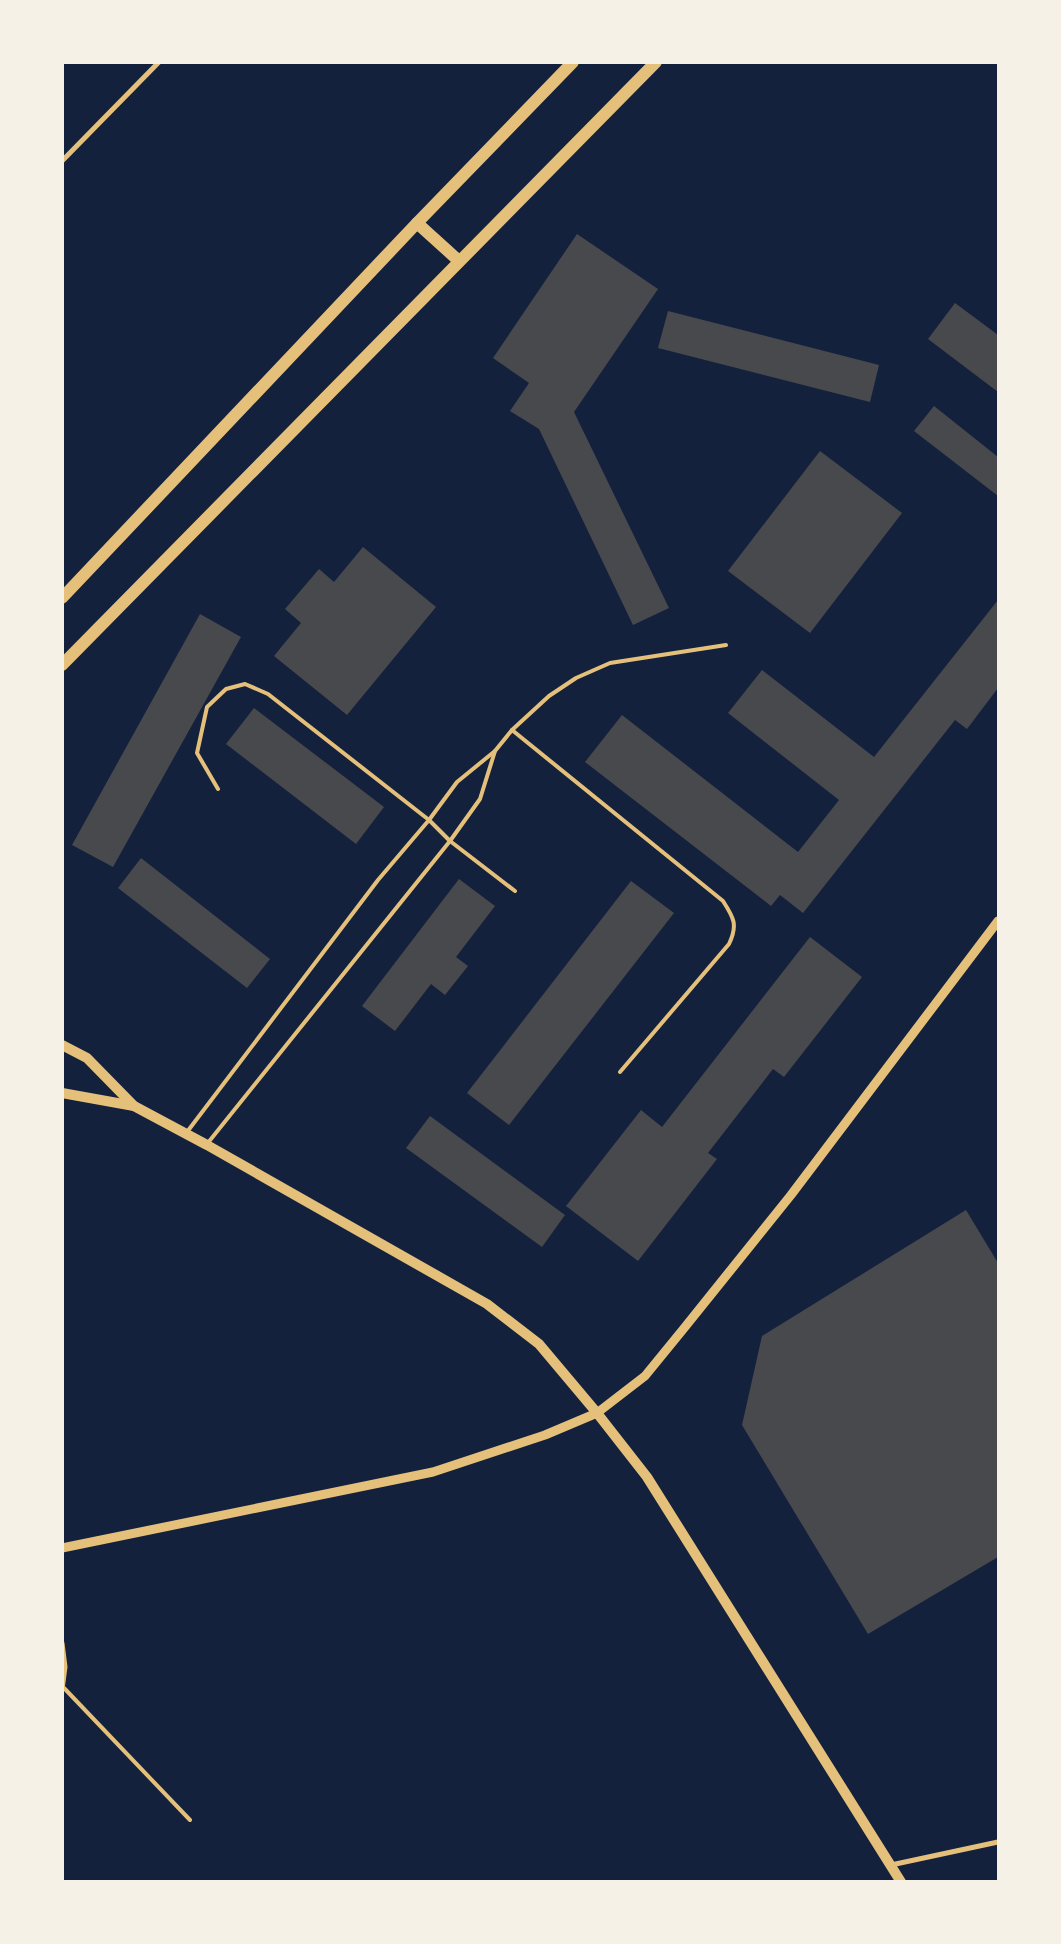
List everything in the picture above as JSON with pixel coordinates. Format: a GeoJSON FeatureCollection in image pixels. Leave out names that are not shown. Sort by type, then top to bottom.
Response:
{"type":"FeatureCollection","features":[{"type":"Feature","properties":{"kind":"main road"},"geometry":{"type":"LineString","coordinates":[[62,598],[416,223],[574,62]]}},
{"type":"Feature","properties":{"kind":"main road"},"geometry":{"type":"LineString","coordinates":[[62,665],[656,62]]}},
{"type":"Feature","properties":{"kind":"main road"},"geometry":{"type":"LineString","coordinates":[[416,223],[459,261]]}},
{"type":"Feature","properties":{"kind":"main road"},"geometry":{"type":"LineString","coordinates":[[62,1045],[87,1058],[134,1106],[207,1145],[487,1304],[539,1344],[598,1413],[647,1478],[901,1882]]}},
{"type":"Feature","properties":{"kind":"main road"},"geometry":{"type":"LineString","coordinates":[[62,1093],[134,1106]]}},
{"type":"Feature","properties":{"kind":"street"},"geometry":{"type":"LineString","coordinates":[[62,161],[159,62]]}},
{"type":"Feature","properties":{"kind":"street"},"geometry":{"type":"LineString","coordinates":[[62,1548],[433,1472],[545,1435],[598,1413],[645,1376],[791,1196],[998,923]]}},
{"type":"Feature","properties":{"kind":"street"},"geometry":{"type":"LineString","coordinates":[[62,1644],[65,1667],[63,1689]]}},
{"type":"Feature","properties":{"kind":"street"},"geometry":{"type":"LineString","coordinates":[[891,1865],[998,1842]]}},
{"type":"Feature","properties":{"kind":"lane"},"geometry":{"type":"LineString","coordinates":[[185,1134],[378,880],[429,820],[457,782],[495,751],[512,730],[549,696],[576,678],[610,664],[726,645]]}},
{"type":"Feature","properties":{"kind":"lane"},"geometry":{"type":"LineString","coordinates":[[218,789],[196,753],[207,708],[226,689],[245,684],[268,694],[429,820],[450,841],[515,891]]}},
{"type":"Feature","properties":{"kind":"lane"},"geometry":{"type":"LineString","coordinates":[[512,730],[723,901],[732,916],[734,932],[729,944],[620,1072]]}},
{"type":"Feature","properties":{"kind":"lane"},"geometry":{"type":"LineString","coordinates":[[207,1145],[450,841],[480,798],[495,751]]}},
{"type":"Feature","properties":{"kind":"lane"},"geometry":{"type":"LineString","coordinates":[[63,1689],[190,1820]]}},
{"type":"Feature","properties":{"kind":"building"},"geometry":{"type":"Polygon","coordinates":[[[577,234],[658,289],[574,412],[669,608],[633,625],[539,429],[510,411],[529,383],[493,358],[577,234]]]}},
{"type":"Feature","properties":{"kind":"building"},"geometry":{"type":"Polygon","coordinates":[[[955,303],[998,335],[998,392],[928,339],[955,303]]]}},
{"type":"Feature","properties":{"kind":"building"},"geometry":{"type":"Polygon","coordinates":[[[668,311],[879,365],[870,402],[658,348],[668,311]]]}},
{"type":"Feature","properties":{"kind":"building"},"geometry":{"type":"Polygon","coordinates":[[[934,406],[998,457],[998,496],[914,431],[934,406]]]}},
{"type":"Feature","properties":{"kind":"building"},"geometry":{"type":"Polygon","coordinates":[[[820,451],[902,513],[810,633],[728,571],[820,451]]]}},
{"type":"Feature","properties":{"kind":"building"},"geometry":{"type":"Polygon","coordinates":[[[363,547],[436,607],[347,715],[274,656],[301,623],[285,609],[319,569],[334,582],[363,547]]]}},
{"type":"Feature","properties":{"kind":"building"},"geometry":{"type":"Polygon","coordinates":[[[998,600],[998,688],[967,729],[955,720],[803,913],[780,895],[771,906],[585,762],[622,715],[798,852],[839,800],[728,713],[762,670],[874,757],[998,600]]]}},
{"type":"Feature","properties":{"kind":"building"},"geometry":{"type":"Polygon","coordinates":[[[200,614],[241,637],[113,867],[72,845],[200,614]]]}},
{"type":"Feature","properties":{"kind":"building"},"geometry":{"type":"Polygon","coordinates":[[[254,708],[384,807],[356,844],[226,744],[254,708]]]}},
{"type":"Feature","properties":{"kind":"building"},"geometry":{"type":"Polygon","coordinates":[[[141,858],[270,959],[247,988],[118,888],[141,858]]]}},
{"type":"Feature","properties":{"kind":"building"},"geometry":{"type":"Polygon","coordinates":[[[459,879],[495,906],[456,957],[468,966],[445,995],[431,984],[395,1031],[362,1006],[459,879]]]}},
{"type":"Feature","properties":{"kind":"building"},"geometry":{"type":"Polygon","coordinates":[[[631,881],[674,913],[509,1125],[467,1093],[631,881]]]}},
{"type":"Feature","properties":{"kind":"building"},"geometry":{"type":"Polygon","coordinates":[[[810,937],[862,977],[784,1077],[773,1069],[708,1153],[717,1159],[638,1261],[566,1206],[641,1110],[662,1127],[810,937]]]}},
{"type":"Feature","properties":{"kind":"building"},"geometry":{"type":"Polygon","coordinates":[[[430,1116],[565,1215],[542,1247],[406,1148],[430,1116]]]}},
{"type":"Feature","properties":{"kind":"building"},"geometry":{"type":"Polygon","coordinates":[[[966,1210],[998,1263],[998,1557],[868,1634],[742,1425],[762,1336],[966,1210]]]}}]}
